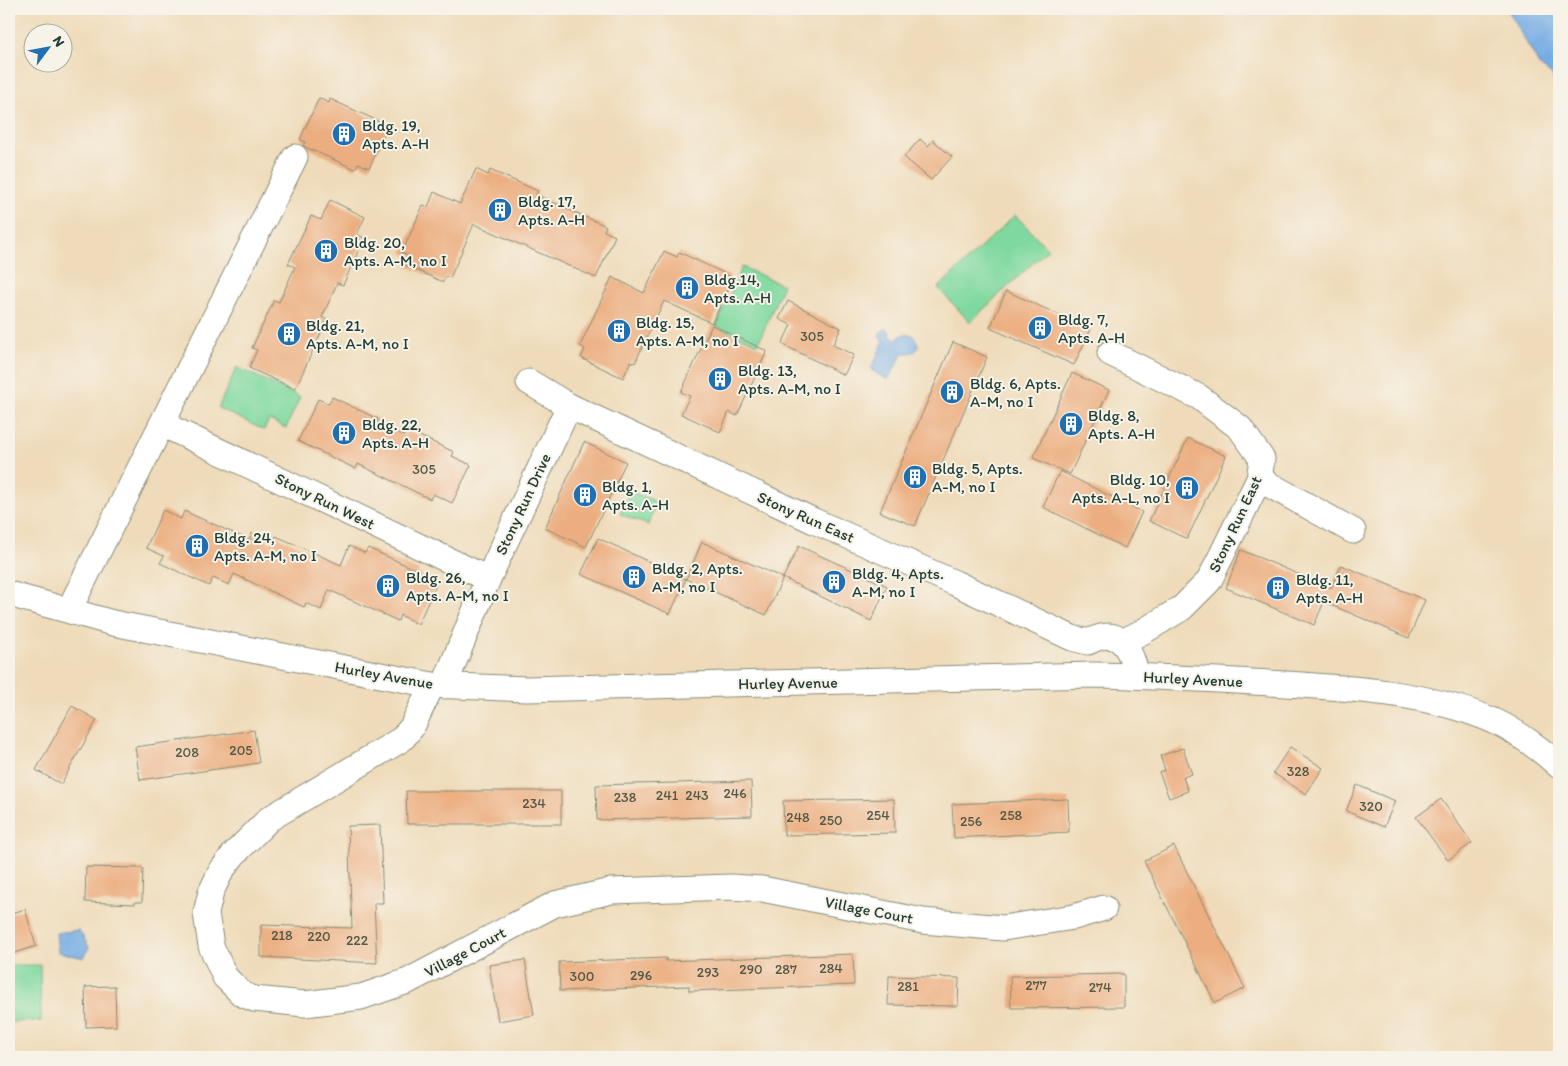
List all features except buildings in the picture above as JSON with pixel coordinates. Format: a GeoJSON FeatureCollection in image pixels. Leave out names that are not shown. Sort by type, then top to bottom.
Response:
{"type":"FeatureCollection","features":[{"type":"Feature","properties":{"kind":"street"},"geometry":{"type":"LineString","coordinates":[[69,610],[295,157]]}},
{"type":"Feature","properties":{"kind":"street","name":"Stony Run East"},"geometry":{"type":"LineString","coordinates":[[1110,353],[1199,397],[1240,428],[1262,459],[1259,479],[1209,580],[1182,608],[1144,632],[1122,642]]}},
{"type":"Feature","properties":{"kind":"street","name":"Stony Run East"},"geometry":{"type":"LineString","coordinates":[[529,382],[568,406],[805,517],[955,583],[1072,638],[1088,642]]}},
{"type":"Feature","properties":{"kind":"street","name":"Stony Run Drive"},"geometry":{"type":"LineString","coordinates":[[438,686],[568,406]]}},
{"type":"Feature","properties":{"kind":"street","name":"Stony Run West"},"geometry":{"type":"LineString","coordinates":[[162,424],[488,579]]}},
{"type":"Feature","properties":{"kind":"street"},"geometry":{"type":"LineString","coordinates":[[1259,479],[1353,531]]}},
{"type":"Feature","properties":{"kind":"street","name":"Hurley Avenue"},"geometry":{"type":"LineString","coordinates":[[9,594],[113,623],[438,686],[526,689],[1094,675],[1332,686],[1446,704],[1495,722],[1542,750],[1559,766]]}},
{"type":"Feature","properties":{"kind":"street"},"geometry":{"type":"LineString","coordinates":[[1094,675],[1086,652],[1088,642],[1100,636],[1111,635],[1122,642],[1132,656],[1137,676]]}},
{"type":"Feature","properties":{"kind":"street","name":"Village Court"},"geometry":{"type":"LineString","coordinates":[[438,686],[412,728],[402,739],[269,819],[234,854],[221,871],[211,892],[206,913],[211,946],[225,977],[242,994],[254,999],[305,1004],[361,997],[408,981],[554,904],[612,891],[731,887],[762,889],[923,921],[1003,928],[1074,917],[1104,908]]}},
{"type":"Feature","properties":{"kind":"green space"},"geometry":{"type":"Polygon","coordinates":[[[1015,215],[1048,249],[970,322],[938,288],[1015,215]]]}},
{"type":"Feature","properties":{"kind":"green space"},"geometry":{"type":"Polygon","coordinates":[[[742,267],[783,285],[758,344],[716,326],[742,267]]]}},
{"type":"Feature","properties":{"kind":"green space"},"geometry":{"type":"Polygon","coordinates":[[[237,367],[300,397],[286,428],[269,420],[264,430],[218,408],[237,367]]]}},
{"type":"Feature","properties":{"kind":"green space"},"geometry":{"type":"Polygon","coordinates":[[[630,491],[657,502],[648,525],[620,514],[630,491]]]}},
{"type":"Feature","properties":{"kind":"green space"},"geometry":{"type":"Polygon","coordinates":[[[9,965],[40,965],[41,1021],[9,1022],[9,965]]]}},
{"type":"Feature","properties":{"kind":"water"},"geometry":{"type":"Polygon","coordinates":[[[1507,9],[1559,9],[1559,93],[1552,75],[1540,66],[1507,9]]]}},
{"type":"Feature","properties":{"kind":"water"},"geometry":{"type":"Polygon","coordinates":[[[887,329],[890,332],[890,336],[896,339],[904,334],[913,335],[919,347],[914,352],[903,353],[888,380],[871,370],[883,342],[879,334],[887,329]]]}},
{"type":"Feature","properties":{"kind":"water"},"geometry":{"type":"Polygon","coordinates":[[[79,930],[89,947],[84,958],[58,952],[56,933],[79,930]]]}},
{"type":"Feature","properties":{"kind":"place","name":"Bldg. 19, Apts. A-H"},"geometry":{"type":"Point","coordinates":[344,134]}},
{"type":"Feature","properties":{"kind":"place","name":"Bldg. 17, Apts. A-H"},"geometry":{"type":"Point","coordinates":[500,210]}},
{"type":"Feature","properties":{"kind":"place","name":"Bldg. 20, Apts. A-M, no I"},"geometry":{"type":"Point","coordinates":[326,251]}},
{"type":"Feature","properties":{"kind":"place","name":"Bldg.14, Apts. A-H"},"geometry":{"type":"Point","coordinates":[687,288]}},
{"type":"Feature","properties":{"kind":"place","name":"Bldg. 7, Apts. A-H"},"geometry":{"type":"Point","coordinates":[1040,328]}},
{"type":"Feature","properties":{"kind":"place","name":"Bldg. 15, Apts. A-M, no I"},"geometry":{"type":"Point","coordinates":[619,331]}},
{"type":"Feature","properties":{"kind":"place","name":"Bldg. 21, Apts. A-M, no I"},"geometry":{"type":"Point","coordinates":[289,334]}},
{"type":"Feature","properties":{"kind":"place","name":"Bldg. 13, Apts. A-M, no I"},"geometry":{"type":"Point","coordinates":[720,379]}},
{"type":"Feature","properties":{"kind":"place","name":"Bldg. 6, Apts. A-M, no I"},"geometry":{"type":"Point","coordinates":[952,392]}},
{"type":"Feature","properties":{"kind":"place","name":"Bldg. 8, Apts. A-H"},"geometry":{"type":"Point","coordinates":[1071,424]}},
{"type":"Feature","properties":{"kind":"place","name":"Bldg. 22, Apts. A-H"},"geometry":{"type":"Point","coordinates":[344,433]}},
{"type":"Feature","properties":{"kind":"place","name":"Bldg. 5, Apts. A-M, no I"},"geometry":{"type":"Point","coordinates":[915,477]}},
{"type":"Feature","properties":{"kind":"place","name":"Bldg. 10, Apts. A-L, no I"},"geometry":{"type":"Point","coordinates":[1187,488]}},
{"type":"Feature","properties":{"kind":"place","name":"Bldg. 1, Apts. A-H"},"geometry":{"type":"Point","coordinates":[585,495]}},
{"type":"Feature","properties":{"kind":"place","name":"Bldg. 24, Apts. A-M, no I"},"geometry":{"type":"Point","coordinates":[197,546]}},
{"type":"Feature","properties":{"kind":"place","name":"Bldg. 2, Apts. A-M, no I"},"geometry":{"type":"Point","coordinates":[634,577]}},
{"type":"Feature","properties":{"kind":"place","name":"Bldg. 4, Apts. A-M, no I"},"geometry":{"type":"Point","coordinates":[834,582]}},
{"type":"Feature","properties":{"kind":"place","name":"Bldg. 26, Apts. A-M, no I"},"geometry":{"type":"Point","coordinates":[388,586]}},
{"type":"Feature","properties":{"kind":"place","name":"Bldg. 11, Apts. A-H"},"geometry":{"type":"Point","coordinates":[1278,588]}}]}
